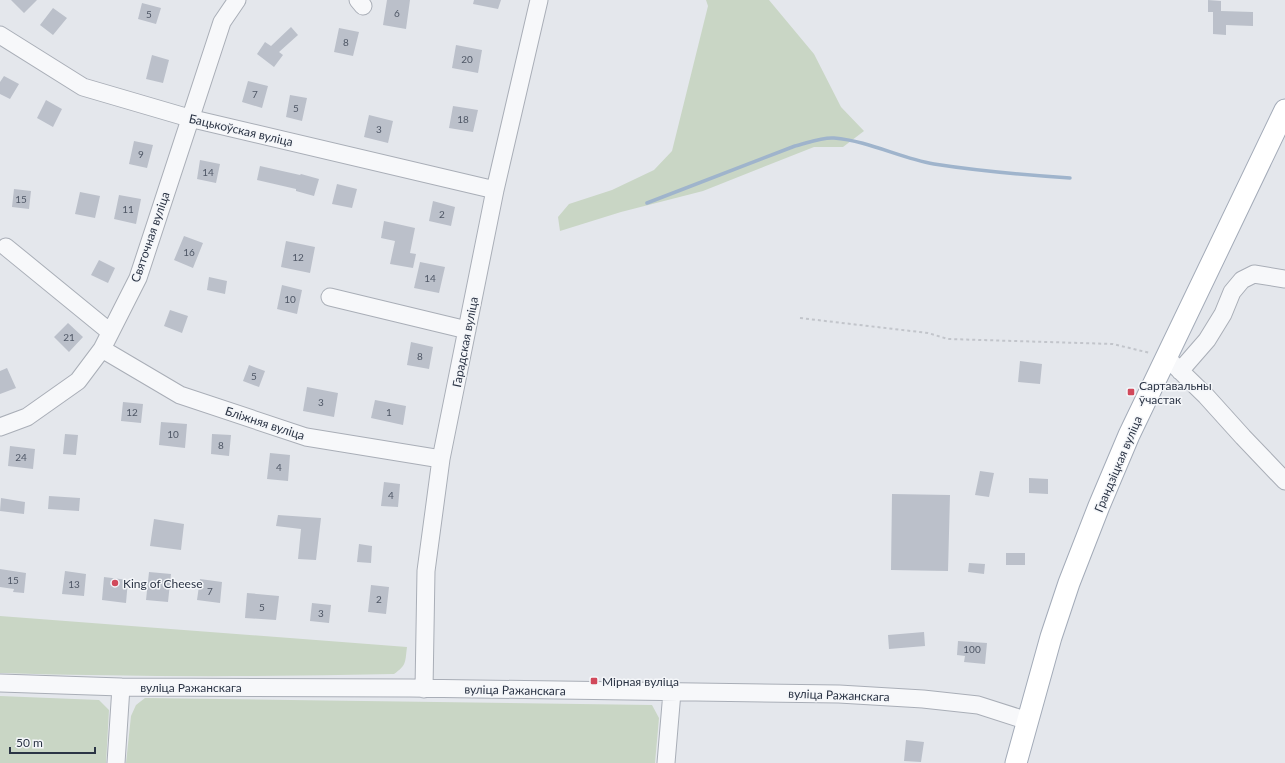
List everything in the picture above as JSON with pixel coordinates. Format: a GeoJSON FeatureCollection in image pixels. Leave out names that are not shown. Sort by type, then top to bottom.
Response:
{"type":"FeatureCollection","features":[{"type":"Feature","properties":{"kind":"main road","name":"Грандзіцкая вуліца"},"geometry":{"type":"LineString","coordinates":[[1016,763],[1051,637],[1069,583],[1099,506],[1129,435],[1173,365],[1284,114]]}},
{"type":"Feature","properties":{"kind":"street","name":"Святочная вуліца"},"geometry":{"type":"LineString","coordinates":[[0,427],[27,417],[78,381],[102,349],[138,278],[222,22],[237,0]]}},
{"type":"Feature","properties":{"kind":"street","name":"Гарадская вуліца"},"geometry":{"type":"LineString","coordinates":[[424,689],[426,571],[441,459],[495,190],[539,0]]}},
{"type":"Feature","properties":{"kind":"street","name":"Бацькоўская вуліца"},"geometry":{"type":"LineString","coordinates":[[0,35],[83,87],[190,118],[495,190]]}},
{"type":"Feature","properties":{"kind":"street"},"geometry":{"type":"LineString","coordinates":[[6,247],[110,332]]}},
{"type":"Feature","properties":{"kind":"street"},"geometry":{"type":"LineString","coordinates":[[1285,279],[1254,274],[1242,280],[1232,292],[1223,314],[1207,340],[1173,365],[1206,396],[1285,481]]}},
{"type":"Feature","properties":{"kind":"street"},"geometry":{"type":"LineString","coordinates":[[330,297],[467,330]]}},
{"type":"Feature","properties":{"kind":"street","name":"Бліжняя вуліца"},"geometry":{"type":"LineString","coordinates":[[102,349],[180,395],[306,437],[441,459]]}},
{"type":"Feature","properties":{"kind":"street","name":"вуліца Ражанскага"},"geometry":{"type":"LineString","coordinates":[[0,684],[121,687],[839,694],[923,699],[978,705],[1028,721]]}},
{"type":"Feature","properties":{"kind":"street"},"geometry":{"type":"LineString","coordinates":[[116,763],[121,687]]}},
{"type":"Feature","properties":{"kind":"street"},"geometry":{"type":"LineString","coordinates":[[666,763],[672,692]]}},
{"type":"Feature","properties":{"kind":"path"},"geometry":{"type":"LineString","coordinates":[[800,318],[928,333],[948,339],[1113,344],[1143,350],[1173,365]]}},
{"type":"Feature","properties":{"kind":"green space"},"geometry":{"type":"Polygon","coordinates":[[[706,0],[769,0],[814,54],[841,107],[864,131],[843,147],[814,147],[703,191],[621,212],[560,231],[558,217],[569,204],[612,190],[654,170],[672,151],[708,6],[706,0]]]}},
{"type":"Feature","properties":{"kind":"green space"},"geometry":{"type":"Polygon","coordinates":[[[0,616],[407,647],[405,663],[394,674],[197,676],[0,673],[0,616]]]}},
{"type":"Feature","properties":{"kind":"green space"},"geometry":{"type":"Polygon","coordinates":[[[0,696],[99,700],[109,710],[106,763],[0,763],[0,696]]]}},
{"type":"Feature","properties":{"kind":"green space"},"geometry":{"type":"Polygon","coordinates":[[[145,698],[652,705],[659,718],[655,763],[126,763],[131,716],[136,705],[145,698]]]}},
{"type":"Feature","properties":{"kind":"building"},"geometry":{"type":"Polygon","coordinates":[[[11,0],[37,0],[24,13],[11,0]]]}},
{"type":"Feature","properties":{"kind":"building"},"geometry":{"type":"Polygon","coordinates":[[[387,0],[410,0],[406,29],[383,25],[387,0]]]}},
{"type":"Feature","properties":{"kind":"building"},"geometry":{"type":"Polygon","coordinates":[[[474,0],[501,0],[498,9],[473,4],[474,0]]]}},
{"type":"Feature","properties":{"kind":"building"},"geometry":{"type":"Polygon","coordinates":[[[1208,0],[1221,1],[1221,11],[1253,12],[1253,26],[1226,25],[1226,35],[1213,34],[1213,12],[1208,12],[1208,0]]]}},
{"type":"Feature","properties":{"kind":"building"},"geometry":{"type":"Polygon","coordinates":[[[142,3],[161,8],[156,24],[138,19],[142,3]]]}},
{"type":"Feature","properties":{"kind":"building"},"geometry":{"type":"Polygon","coordinates":[[[53,8],[67,18],[53,35],[40,25],[53,8]]]}},
{"type":"Feature","properties":{"kind":"building"},"geometry":{"type":"Polygon","coordinates":[[[291,27],[298,35],[279,52],[283,55],[274,67],[257,54],[265,42],[271,46],[291,27]]]}},
{"type":"Feature","properties":{"kind":"building"},"geometry":{"type":"Polygon","coordinates":[[[339,28],[359,32],[353,56],[334,52],[339,28]]]}},
{"type":"Feature","properties":{"kind":"building"},"geometry":{"type":"Polygon","coordinates":[[[456,45],[482,50],[478,73],[452,68],[456,45]]]}},
{"type":"Feature","properties":{"kind":"building"},"geometry":{"type":"Polygon","coordinates":[[[152,55],[169,60],[163,83],[146,79],[152,55]]]}},
{"type":"Feature","properties":{"kind":"building"},"geometry":{"type":"Polygon","coordinates":[[[4,76],[19,84],[10,99],[0,94],[0,82],[4,76]]]}},
{"type":"Feature","properties":{"kind":"building"},"geometry":{"type":"Polygon","coordinates":[[[248,81],[268,86],[262,108],[242,102],[248,81]]]}},
{"type":"Feature","properties":{"kind":"building"},"geometry":{"type":"Polygon","coordinates":[[[290,95],[307,98],[302,121],[286,117],[290,95]]]}},
{"type":"Feature","properties":{"kind":"building"},"geometry":{"type":"Polygon","coordinates":[[[46,100],[62,109],[53,127],[37,118],[46,100]]]}},
{"type":"Feature","properties":{"kind":"building"},"geometry":{"type":"Polygon","coordinates":[[[453,106],[478,110],[473,132],[449,128],[453,106]]]}},
{"type":"Feature","properties":{"kind":"building"},"geometry":{"type":"Polygon","coordinates":[[[369,115],[393,121],[388,143],[364,137],[369,115]]]}},
{"type":"Feature","properties":{"kind":"building"},"geometry":{"type":"Polygon","coordinates":[[[134,141],[153,145],[147,168],[129,164],[134,141]]]}},
{"type":"Feature","properties":{"kind":"building"},"geometry":{"type":"Polygon","coordinates":[[[200,160],[220,164],[216,183],[197,179],[200,160]]]}},
{"type":"Feature","properties":{"kind":"building"},"geometry":{"type":"Polygon","coordinates":[[[260,166],[319,179],[314,196],[296,191],[296,189],[257,180],[260,166]]]}},
{"type":"Feature","properties":{"kind":"building"},"geometry":{"type":"Polygon","coordinates":[[[337,184],[357,189],[352,208],[332,204],[337,184]]]}},
{"type":"Feature","properties":{"kind":"building"},"geometry":{"type":"Polygon","coordinates":[[[14,189],[31,191],[29,209],[12,207],[14,189]]]}},
{"type":"Feature","properties":{"kind":"building"},"geometry":{"type":"Polygon","coordinates":[[[80,192],[100,196],[95,218],[75,214],[80,192]]]}},
{"type":"Feature","properties":{"kind":"building"},"geometry":{"type":"Polygon","coordinates":[[[119,195],[141,199],[136,224],[114,219],[119,195]]]}},
{"type":"Feature","properties":{"kind":"building"},"geometry":{"type":"Polygon","coordinates":[[[433,201],[455,207],[451,226],[429,221],[433,201]]]}},
{"type":"Feature","properties":{"kind":"building"},"geometry":{"type":"Polygon","coordinates":[[[384,221],[415,228],[410,253],[416,254],[413,268],[390,264],[395,241],[381,238],[384,221]]]}},
{"type":"Feature","properties":{"kind":"building"},"geometry":{"type":"Polygon","coordinates":[[[184,236],[203,243],[193,268],[174,260],[184,236]]]}},
{"type":"Feature","properties":{"kind":"building"},"geometry":{"type":"Polygon","coordinates":[[[286,241],[315,247],[310,273],[281,267],[286,241]]]}},
{"type":"Feature","properties":{"kind":"building"},"geometry":{"type":"Polygon","coordinates":[[[99,260],[115,268],[108,283],[91,275],[99,260]]]}},
{"type":"Feature","properties":{"kind":"building"},"geometry":{"type":"Polygon","coordinates":[[[420,262],[445,267],[439,293],[414,288],[420,262]]]}},
{"type":"Feature","properties":{"kind":"building"},"geometry":{"type":"Polygon","coordinates":[[[209,277],[227,281],[225,294],[207,290],[209,277]]]}},
{"type":"Feature","properties":{"kind":"building"},"geometry":{"type":"Polygon","coordinates":[[[282,285],[302,290],[297,314],[277,309],[282,285]]]}},
{"type":"Feature","properties":{"kind":"building"},"geometry":{"type":"Polygon","coordinates":[[[170,310],[188,316],[182,333],[164,326],[170,310]]]}},
{"type":"Feature","properties":{"kind":"building"},"geometry":{"type":"Polygon","coordinates":[[[68,323],[83,337],[69,352],[54,337],[68,323]]]}},
{"type":"Feature","properties":{"kind":"building"},"geometry":{"type":"Polygon","coordinates":[[[411,342],[433,347],[429,369],[407,365],[411,342]]]}},
{"type":"Feature","properties":{"kind":"building"},"geometry":{"type":"Polygon","coordinates":[[[1020,361],[1042,364],[1040,384],[1018,382],[1020,361]]]}},
{"type":"Feature","properties":{"kind":"building"},"geometry":{"type":"Polygon","coordinates":[[[249,365],[265,371],[259,387],[243,381],[249,365]]]}},
{"type":"Feature","properties":{"kind":"building"},"geometry":{"type":"Polygon","coordinates":[[[7,368],[16,388],[0,394],[0,371],[7,368]]]}},
{"type":"Feature","properties":{"kind":"building"},"geometry":{"type":"Polygon","coordinates":[[[307,387],[338,393],[334,417],[303,411],[307,387]]]}},
{"type":"Feature","properties":{"kind":"building"},"geometry":{"type":"Polygon","coordinates":[[[375,400],[406,406],[403,425],[371,418],[375,400]]]}},
{"type":"Feature","properties":{"kind":"building"},"geometry":{"type":"Polygon","coordinates":[[[123,402],[143,404],[141,423],[121,421],[123,402]]]}},
{"type":"Feature","properties":{"kind":"building"},"geometry":{"type":"Polygon","coordinates":[[[161,422],[187,424],[185,448],[159,445],[161,422]]]}},
{"type":"Feature","properties":{"kind":"building"},"geometry":{"type":"Polygon","coordinates":[[[65,434],[78,435],[76,455],[63,454],[65,434]]]}},
{"type":"Feature","properties":{"kind":"building"},"geometry":{"type":"Polygon","coordinates":[[[212,434],[231,435],[229,456],[211,454],[212,434]]]}},
{"type":"Feature","properties":{"kind":"building"},"geometry":{"type":"Polygon","coordinates":[[[10,446],[35,449],[33,469],[8,466],[10,446]]]}},
{"type":"Feature","properties":{"kind":"building"},"geometry":{"type":"Polygon","coordinates":[[[270,453],[290,455],[288,481],[267,479],[270,453]]]}},
{"type":"Feature","properties":{"kind":"building"},"geometry":{"type":"Polygon","coordinates":[[[980,471],[994,473],[989,497],[975,495],[980,471]]]}},
{"type":"Feature","properties":{"kind":"building"},"geometry":{"type":"Polygon","coordinates":[[[1029,478],[1048,479],[1048,494],[1029,493],[1029,478]]]}},
{"type":"Feature","properties":{"kind":"building"},"geometry":{"type":"Polygon","coordinates":[[[384,482],[400,484],[398,507],[381,506],[384,482]]]}},
{"type":"Feature","properties":{"kind":"building"},"geometry":{"type":"Polygon","coordinates":[[[892,494],[950,495],[948,571],[891,570],[892,494]]]}},
{"type":"Feature","properties":{"kind":"building"},"geometry":{"type":"Polygon","coordinates":[[[49,496],[80,498],[79,511],[48,509],[49,496]]]}},
{"type":"Feature","properties":{"kind":"building"},"geometry":{"type":"Polygon","coordinates":[[[1,498],[25,502],[24,514],[0,511],[1,498]]]}},
{"type":"Feature","properties":{"kind":"building"},"geometry":{"type":"Polygon","coordinates":[[[278,515],[321,518],[316,560],[298,559],[301,529],[276,526],[278,515]]]}},
{"type":"Feature","properties":{"kind":"building"},"geometry":{"type":"Polygon","coordinates":[[[154,519],[184,524],[181,550],[150,546],[154,519]]]}},
{"type":"Feature","properties":{"kind":"building"},"geometry":{"type":"Polygon","coordinates":[[[359,544],[372,546],[371,563],[357,562],[359,544]]]}},
{"type":"Feature","properties":{"kind":"building"},"geometry":{"type":"Polygon","coordinates":[[[1006,553],[1025,553],[1025,565],[1006,565],[1006,553]]]}},
{"type":"Feature","properties":{"kind":"building"},"geometry":{"type":"Polygon","coordinates":[[[969,563],[985,564],[984,574],[968,572],[969,563]]]}},
{"type":"Feature","properties":{"kind":"building"},"geometry":{"type":"Polygon","coordinates":[[[0,569],[26,573],[24,593],[13,592],[14,589],[0,587],[0,569]]]}},
{"type":"Feature","properties":{"kind":"building"},"geometry":{"type":"Polygon","coordinates":[[[65,571],[86,574],[84,596],[62,594],[65,571]]]}},
{"type":"Feature","properties":{"kind":"building"},"geometry":{"type":"Polygon","coordinates":[[[149,572],[171,574],[168,602],[146,600],[149,572]]]}},
{"type":"Feature","properties":{"kind":"building"},"geometry":{"type":"Polygon","coordinates":[[[104,577],[128,580],[126,603],[102,600],[104,577]]]}},
{"type":"Feature","properties":{"kind":"building"},"geometry":{"type":"Polygon","coordinates":[[[200,579],[222,582],[220,603],[197,600],[200,579]]]}},
{"type":"Feature","properties":{"kind":"building"},"geometry":{"type":"Polygon","coordinates":[[[371,585],[389,587],[386,614],[368,612],[371,585]]]}},
{"type":"Feature","properties":{"kind":"building"},"geometry":{"type":"Polygon","coordinates":[[[247,593],[279,596],[276,620],[245,618],[247,593]]]}},
{"type":"Feature","properties":{"kind":"building"},"geometry":{"type":"Polygon","coordinates":[[[312,603],[331,605],[329,623],[310,621],[312,603]]]}},
{"type":"Feature","properties":{"kind":"building"},"geometry":{"type":"Polygon","coordinates":[[[924,632],[925,646],[889,649],[888,635],[924,632]]]}},
{"type":"Feature","properties":{"kind":"building"},"geometry":{"type":"Polygon","coordinates":[[[958,641],[987,643],[985,664],[964,662],[965,656],[957,655],[958,641]]]}},
{"type":"Feature","properties":{"kind":"building"},"geometry":{"type":"Polygon","coordinates":[[[906,740],[924,742],[921,762],[904,761],[906,740]]]}},
{"type":"Feature","properties":{"kind":"waterway"},"geometry":{"type":"LineString","coordinates":[[647,203],[795,146],[819,139],[829,138],[860,142],[909,158],[934,164],[968,169],[1070,178]]}},
{"type":"Feature","properties":{"kind":"place","name":"Сартавальны ўчастак"},"geometry":{"type":"Point","coordinates":[1131,392]}},
{"type":"Feature","properties":{"kind":"place","name":"King of Cheese"},"geometry":{"type":"Point","coordinates":[115,583]}},
{"type":"Feature","properties":{"kind":"place","name":"Мірная вуліца"},"geometry":{"type":"Point","coordinates":[594,681]}}]}
